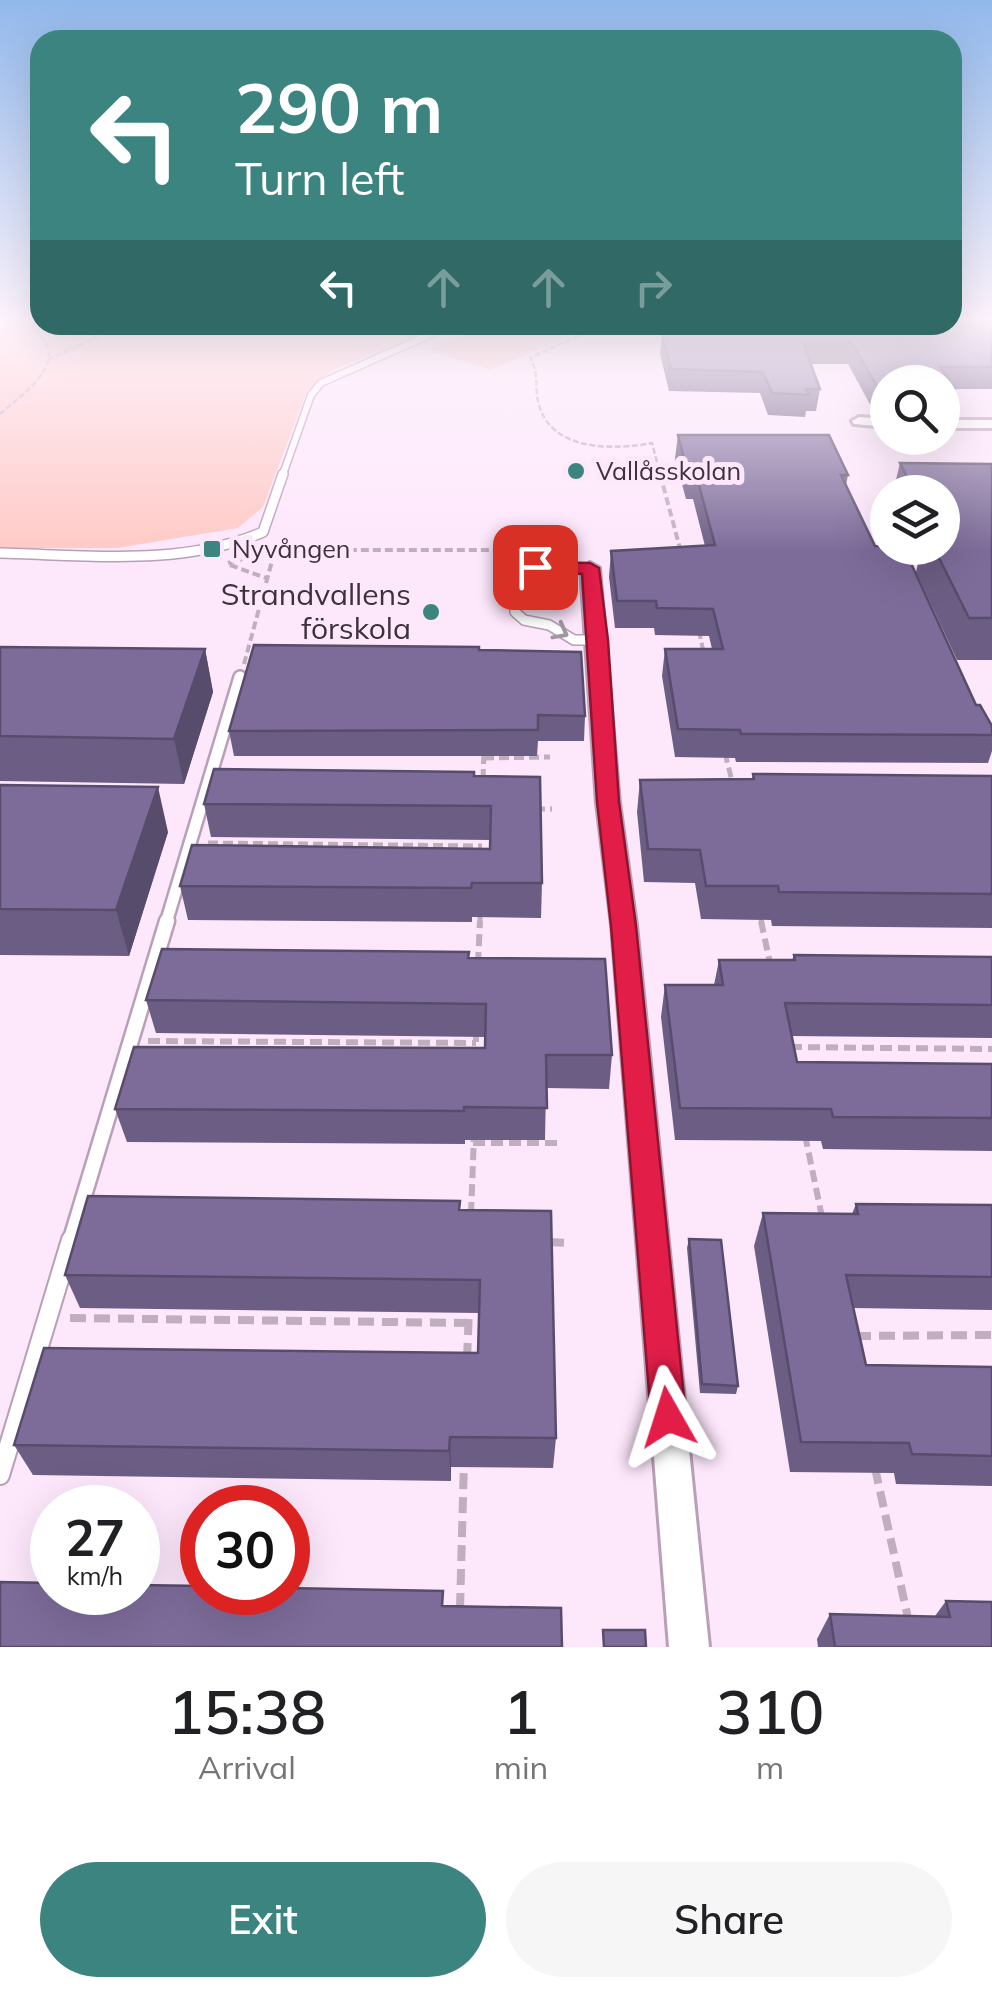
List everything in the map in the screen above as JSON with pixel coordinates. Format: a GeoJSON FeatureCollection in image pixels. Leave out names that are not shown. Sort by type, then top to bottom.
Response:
{"type":"FeatureCollection","features":[{"type":"Feature","properties":{"kind":"street"},"geometry":{"type":"LineString","coordinates":[[859,421],[870,422]]}},
{"type":"Feature","properties":{"kind":"street"},"geometry":{"type":"LineString","coordinates":[[960,424],[992,424]]}},
{"type":"Feature","properties":{"kind":"street"},"geometry":{"type":"LineString","coordinates":[[590,568],[608,802],[624,926],[689,1647]]}},
{"type":"Feature","properties":{"kind":"lane"},"geometry":{"type":"LineString","coordinates":[[0,553],[164,553],[247,542],[263,532],[310,398]]}},
{"type":"Feature","properties":{"kind":"lane"},"geometry":{"type":"LineString","coordinates":[[590,568],[519,569],[515,574],[515,612],[524,620],[549,625],[574,640],[598,640]]}},
{"type":"Feature","properties":{"kind":"lane"},"geometry":{"type":"LineString","coordinates":[[0,1475],[240,676]]}},
{"type":"Feature","properties":{"kind":"path"},"geometry":{"type":"LineString","coordinates":[[539,398],[542,414],[566,436],[593,446],[652,443],[686,570]]}},
{"type":"Feature","properties":{"kind":"path"},"geometry":{"type":"LineString","coordinates":[[240,676],[278,541]]}},
{"type":"Feature","properties":{"kind":"path"},"geometry":{"type":"LineString","coordinates":[[266,578],[222,564],[275,550]]}},
{"type":"Feature","properties":{"kind":"path"},"geometry":{"type":"LineString","coordinates":[[695,612],[707,669]]}},
{"type":"Feature","properties":{"kind":"path"},"geometry":{"type":"LineString","coordinates":[[483,791],[484,741]]}},
{"type":"Feature","properties":{"kind":"path"},"geometry":{"type":"LineString","coordinates":[[723,742],[734,793]]}},
{"type":"Feature","properties":{"kind":"path"},"geometry":{"type":"LineString","coordinates":[[484,758],[550,758]]}},
{"type":"Feature","properties":{"kind":"path"},"geometry":{"type":"LineString","coordinates":[[517,809],[552,809]]}},
{"type":"Feature","properties":{"kind":"path"},"geometry":{"type":"LineString","coordinates":[[481,862],[482,827]]}},
{"type":"Feature","properties":{"kind":"path"},"geometry":{"type":"LineString","coordinates":[[190,842],[482,846]]}},
{"type":"Feature","properties":{"kind":"path"},"geometry":{"type":"LineString","coordinates":[[478,970],[480,896]]}},
{"type":"Feature","properties":{"kind":"path"},"geometry":{"type":"LineString","coordinates":[[756,896],[771,972]]}},
{"type":"Feature","properties":{"kind":"path"},"geometry":{"type":"LineString","coordinates":[[476,1025],[476,1059]]}},
{"type":"Feature","properties":{"kind":"path"},"geometry":{"type":"LineString","coordinates":[[130,1041],[476,1043]]}},
{"type":"Feature","properties":{"kind":"path"},"geometry":{"type":"LineString","coordinates":[[790,1066],[786,1047],[992,1049]]}},
{"type":"Feature","properties":{"kind":"path"},"geometry":{"type":"LineString","coordinates":[[803,1124],[823,1220]]}},
{"type":"Feature","properties":{"kind":"path"},"geometry":{"type":"LineString","coordinates":[[471,1222],[474,1126]]}},
{"type":"Feature","properties":{"kind":"path"},"geometry":{"type":"LineString","coordinates":[[474,1142],[563,1144]]}},
{"type":"Feature","properties":{"kind":"path"},"geometry":{"type":"LineString","coordinates":[[528,1242],[567,1243]]}},
{"type":"Feature","properties":{"kind":"path"},"geometry":{"type":"LineString","coordinates":[[466,1376],[469,1306]]}},
{"type":"Feature","properties":{"kind":"path"},"geometry":{"type":"LineString","coordinates":[[47,1318],[468,1323]]}},
{"type":"Feature","properties":{"kind":"path"},"geometry":{"type":"LineString","coordinates":[[847,1336],[992,1335]]}},
{"type":"Feature","properties":{"kind":"path"},"geometry":{"type":"LineString","coordinates":[[460,1628],[464,1454]]}},
{"type":"Feature","properties":{"kind":"path"},"geometry":{"type":"LineString","coordinates":[[874,1461],[910,1628]]}},
{"type":"Feature","properties":{"kind":"shaded area"},"geometry":{"type":"Polygon","coordinates":[[[0,398],[304,398],[263,507],[238,528],[117,548],[0,548],[0,398]]]}},
{"type":"Feature","properties":{"kind":"building"},"geometry":{"type":"Polygon","coordinates":[[[678,435],[829,435],[848,475],[841,475],[870,536],[870,565],[912,565],[976,705],[980,705],[992,726],[992,735],[741,734],[740,730],[678,729],[665,649],[723,649],[713,609],[657,608],[656,601],[617,601],[611,551],[715,545],[696,474],[688,474],[678,435]]]}},
{"type":"Feature","properties":{"kind":"building"},"geometry":{"type":"Polygon","coordinates":[[[900,463],[992,464],[992,618],[969,618],[942,565],[960,565],[960,475],[906,475],[900,463]]]}},
{"type":"Feature","properties":{"kind":"building"},"geometry":{"type":"Polygon","coordinates":[[[254,645],[581,652],[585,716],[538,715],[538,730],[229,731],[254,645]]]}},
{"type":"Feature","properties":{"kind":"building"},"geometry":{"type":"Polygon","coordinates":[[[0,647],[205,649],[174,739],[0,736],[0,647]]]}},
{"type":"Feature","properties":{"kind":"building"},"geometry":{"type":"Polygon","coordinates":[[[214,769],[474,772],[474,776],[540,777],[542,883],[472,883],[471,888],[180,886],[192,845],[490,849],[491,806],[204,804],[214,769]]]}},
{"type":"Feature","properties":{"kind":"building"},"geometry":{"type":"Polygon","coordinates":[[[753,774],[992,776],[992,894],[779,892],[778,886],[706,886],[700,850],[648,849],[640,780],[754,779],[753,774]]]}},
{"type":"Feature","properties":{"kind":"building"},"geometry":{"type":"Polygon","coordinates":[[[0,785],[158,787],[116,910],[0,909],[0,785]]]}},
{"type":"Feature","properties":{"kind":"building"},"geometry":{"type":"Polygon","coordinates":[[[162,949],[469,952],[468,958],[605,959],[612,1055],[546,1055],[547,1108],[115,1109],[134,1047],[485,1048],[486,1004],[146,1000],[162,949]]]}},
{"type":"Feature","properties":{"kind":"building"},"geometry":{"type":"Polygon","coordinates":[[[794,955],[992,957],[992,1005],[785,1003],[797,1062],[992,1064],[992,1118],[833,1117],[831,1109],[680,1108],[665,985],[723,985],[719,960],[795,960],[794,955]]]}},
{"type":"Feature","properties":{"kind":"building"},"geometry":{"type":"Polygon","coordinates":[[[88,1196],[460,1201],[459,1210],[551,1211],[556,1438],[450,1437],[449,1451],[14,1445],[44,1348],[478,1353],[480,1280],[65,1275],[88,1196]]]}},
{"type":"Feature","properties":{"kind":"building"},"geometry":{"type":"Polygon","coordinates":[[[856,1204],[992,1205],[992,1277],[846,1275],[866,1365],[992,1367],[992,1456],[912,1454],[909,1443],[801,1442],[763,1213],[858,1214],[856,1204]]]}},
{"type":"Feature","properties":{"kind":"building"},"geometry":{"type":"Polygon","coordinates":[[[689,1239],[721,1240],[738,1386],[702,1384],[689,1239]]]}},
{"type":"Feature","properties":{"kind":"building"},"geometry":{"type":"Polygon","coordinates":[[[0,1582],[30,1583],[30,1615],[160,1615],[160,1585],[180,1586],[180,1615],[310,1615],[310,1588],[443,1591],[442,1606],[561,1608],[562,1647],[0,1647],[0,1582]]]}},
{"type":"Feature","properties":{"kind":"building"},"geometry":{"type":"Polygon","coordinates":[[[946,1601],[992,1602],[992,1647],[835,1647],[830,1614],[950,1617],[946,1601]]]}},
{"type":"Feature","properties":{"kind":"building"},"geometry":{"type":"Polygon","coordinates":[[[603,1630],[645,1630],[646,1647],[604,1647],[603,1630]]]}},
{"type":"Feature","properties":{"kind":"place","name":"Vallåsskolan"},"geometry":{"type":"Point","coordinates":[576,471]}},
{"type":"Feature","properties":{"kind":"place","name":"Nyvången"},"geometry":{"type":"Point","coordinates":[212,549]}},
{"type":"Feature","properties":{"kind":"place","name":"Strandvallens förskola"},"geometry":{"type":"Point","coordinates":[431,612]}},
{"type":"Feature","properties":{"kind":"route"},"geometry":{"type":"LineString","coordinates":[[535,567],[590,568],[608,802],[624,926],[668,1417]]}}]}
